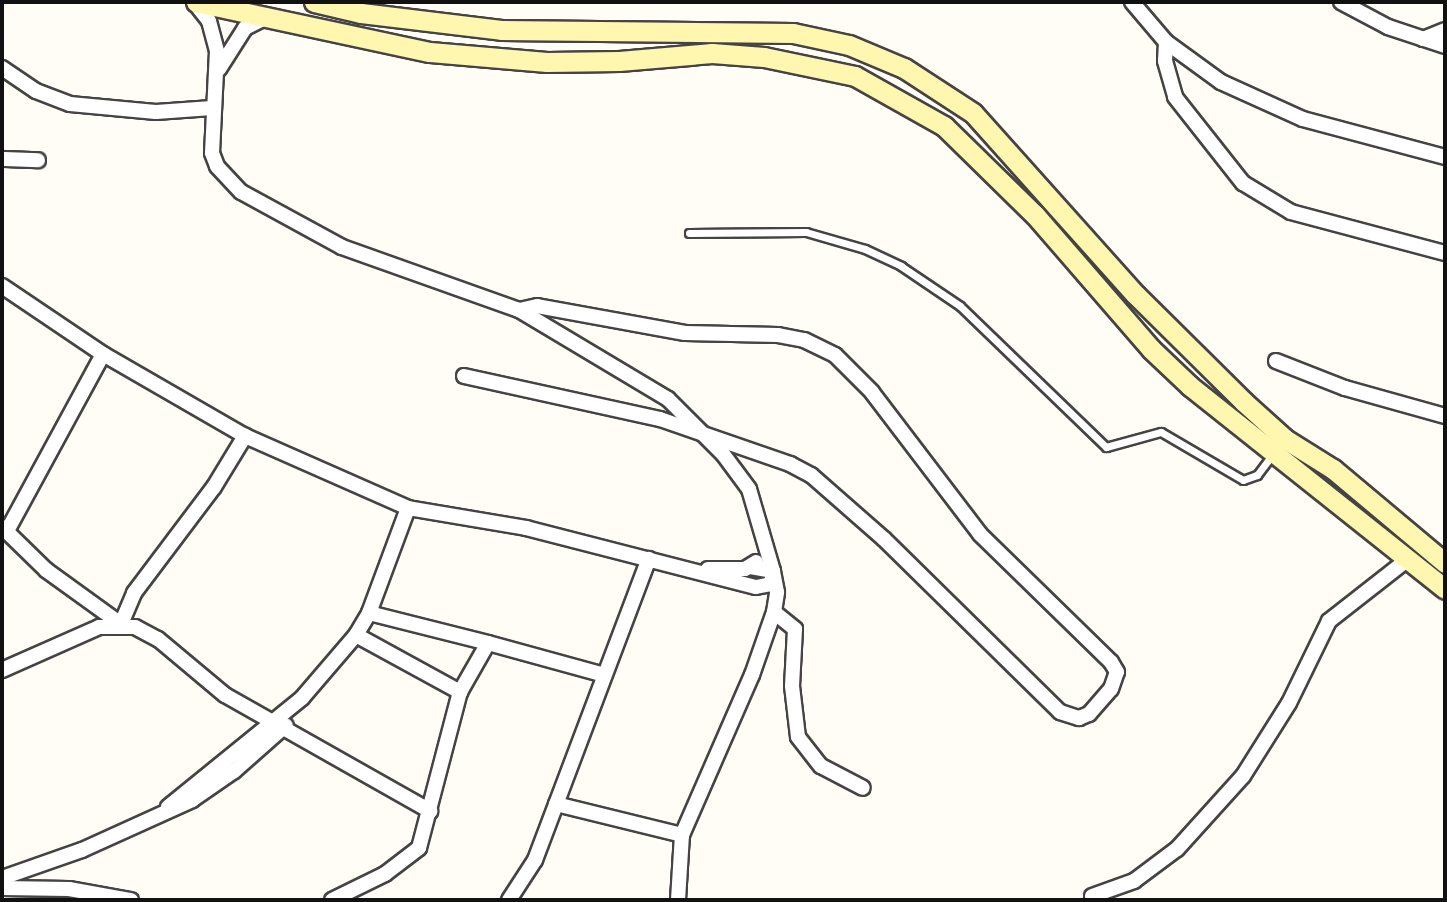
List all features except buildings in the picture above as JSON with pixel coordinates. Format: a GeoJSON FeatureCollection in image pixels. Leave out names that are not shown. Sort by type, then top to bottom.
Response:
{"type":"FeatureCollection","features":[{"type":"Feature","properties":{"kind":"main road"},"geometry":{"type":"LineString","coordinates":[[195,2],[263,19],[430,52],[547,62],[619,61],[712,53],[764,57],[855,76],[905,101],[944,126],[1035,215],[1151,349],[1273,454],[1445,589]]}},
{"type":"Feature","properties":{"kind":"main road"},"geometry":{"type":"LineString","coordinates":[[314,2],[361,13],[501,30],[624,29],[793,33],[849,45],[936,84],[973,113],[1186,347],[1285,439],[1362,494],[1445,563]]}},
{"type":"Feature","properties":{"kind":"main road"},"geometry":{"type":"LineString","coordinates":[[619,61],[624,29]]}},
{"type":"Feature","properties":{"kind":"main road"},"geometry":{"type":"LineString","coordinates":[[1347,513],[1362,494]]}},
{"type":"Feature","properties":{"kind":"street"},"geometry":{"type":"LineString","coordinates":[[195,2],[213,30],[219,70],[210,140],[217,166],[261,207],[342,247],[519,310],[668,399],[703,432],[749,489],[774,571],[774,612],[752,675],[682,835],[678,900]]}},
{"type":"Feature","properties":{"kind":"street"},"geometry":{"type":"LineString","coordinates":[[1132,2],[1166,42],[1221,82],[1275,108],[1337,131],[1445,157]]}},
{"type":"Feature","properties":{"kind":"street"},"geometry":{"type":"LineString","coordinates":[[1341,2],[1423,39],[1445,46]]}},
{"type":"Feature","properties":{"kind":"street"},"geometry":{"type":"LineString","coordinates":[[219,70],[245,28],[263,19]]}},
{"type":"Feature","properties":{"kind":"street"},"geometry":{"type":"LineString","coordinates":[[1423,39],[1445,30]]}},
{"type":"Feature","properties":{"kind":"street"},"geometry":{"type":"LineString","coordinates":[[1166,42],[1165,61],[1175,97],[1242,183],[1291,212],[1445,253]]}},
{"type":"Feature","properties":{"kind":"street"},"geometry":{"type":"LineString","coordinates":[[2,68],[36,91],[70,104],[156,112],[212,108]]}},
{"type":"Feature","properties":{"kind":"street"},"geometry":{"type":"LineString","coordinates":[[2,159],[38,160]]}},
{"type":"Feature","properties":{"kind":"street"},"geometry":{"type":"LineString","coordinates":[[2,286],[103,354],[245,436],[408,508],[526,528],[760,587],[771,597],[774,612],[794,629],[792,686],[798,737],[821,766],[863,788]]}},
{"type":"Feature","properties":{"kind":"street"},"geometry":{"type":"LineString","coordinates":[[464,376],[703,432],[766,453],[811,475],[884,538],[1060,712],[1079,718],[1089,714],[1111,689],[1117,672],[1111,662],[980,534],[872,392],[835,355],[804,340],[778,335],[685,333],[537,306],[519,310]]}},
{"type":"Feature","properties":{"kind":"street"},"geometry":{"type":"LineString","coordinates":[[103,354],[4,529],[46,570],[121,624],[147,631],[209,683],[278,726],[430,811]]}},
{"type":"Feature","properties":{"kind":"street"},"geometry":{"type":"LineString","coordinates":[[1276,361],[1345,388],[1445,416]]}},
{"type":"Feature","properties":{"kind":"street"},"geometry":{"type":"LineString","coordinates":[[121,624],[134,593],[214,487],[245,436]]}},
{"type":"Feature","properties":{"kind":"street"},"geometry":{"type":"LineString","coordinates":[[749,489],[759,555],[750,567]]}},
{"type":"Feature","properties":{"kind":"street"},"geometry":{"type":"LineString","coordinates":[[2,878],[82,850],[168,807],[192,800],[278,726],[356,635],[369,613],[408,508]]}},
{"type":"Feature","properties":{"kind":"street"},"geometry":{"type":"LineString","coordinates":[[1092,896],[1134,881],[1177,849],[1243,776],[1289,703],[1329,621],[1408,558]]}},
{"type":"Feature","properties":{"kind":"street"},"geometry":{"type":"LineString","coordinates":[[509,900],[535,860],[649,559]]}},
{"type":"Feature","properties":{"kind":"street"},"geometry":{"type":"LineString","coordinates":[[691,569],[750,567],[774,571]]}},
{"type":"Feature","properties":{"kind":"street"},"geometry":{"type":"LineString","coordinates":[[760,587],[771,584],[774,571]]}},
{"type":"Feature","properties":{"kind":"street"},"geometry":{"type":"LineString","coordinates":[[369,613],[604,675]]}},
{"type":"Feature","properties":{"kind":"street"},"geometry":{"type":"LineString","coordinates":[[2,670],[99,627],[121,624]]}},
{"type":"Feature","properties":{"kind":"street"},"geometry":{"type":"LineString","coordinates":[[356,635],[460,692]]}},
{"type":"Feature","properties":{"kind":"street"},"geometry":{"type":"LineString","coordinates":[[332,900],[409,858],[419,848],[460,692],[488,643]]}},
{"type":"Feature","properties":{"kind":"street"},"geometry":{"type":"LineString","coordinates":[[556,804],[682,835]]}},
{"type":"Feature","properties":{"kind":"street"},"geometry":{"type":"LineString","coordinates":[[2,888],[69,889],[131,900]]}},
{"type":"Feature","properties":{"kind":"lane"},"geometry":{"type":"LineString","coordinates":[[689,233],[806,232],[865,249],[901,265],[960,306],[1106,447],[1161,432],[1243,480],[1257,475],[1273,454]]}}]}
